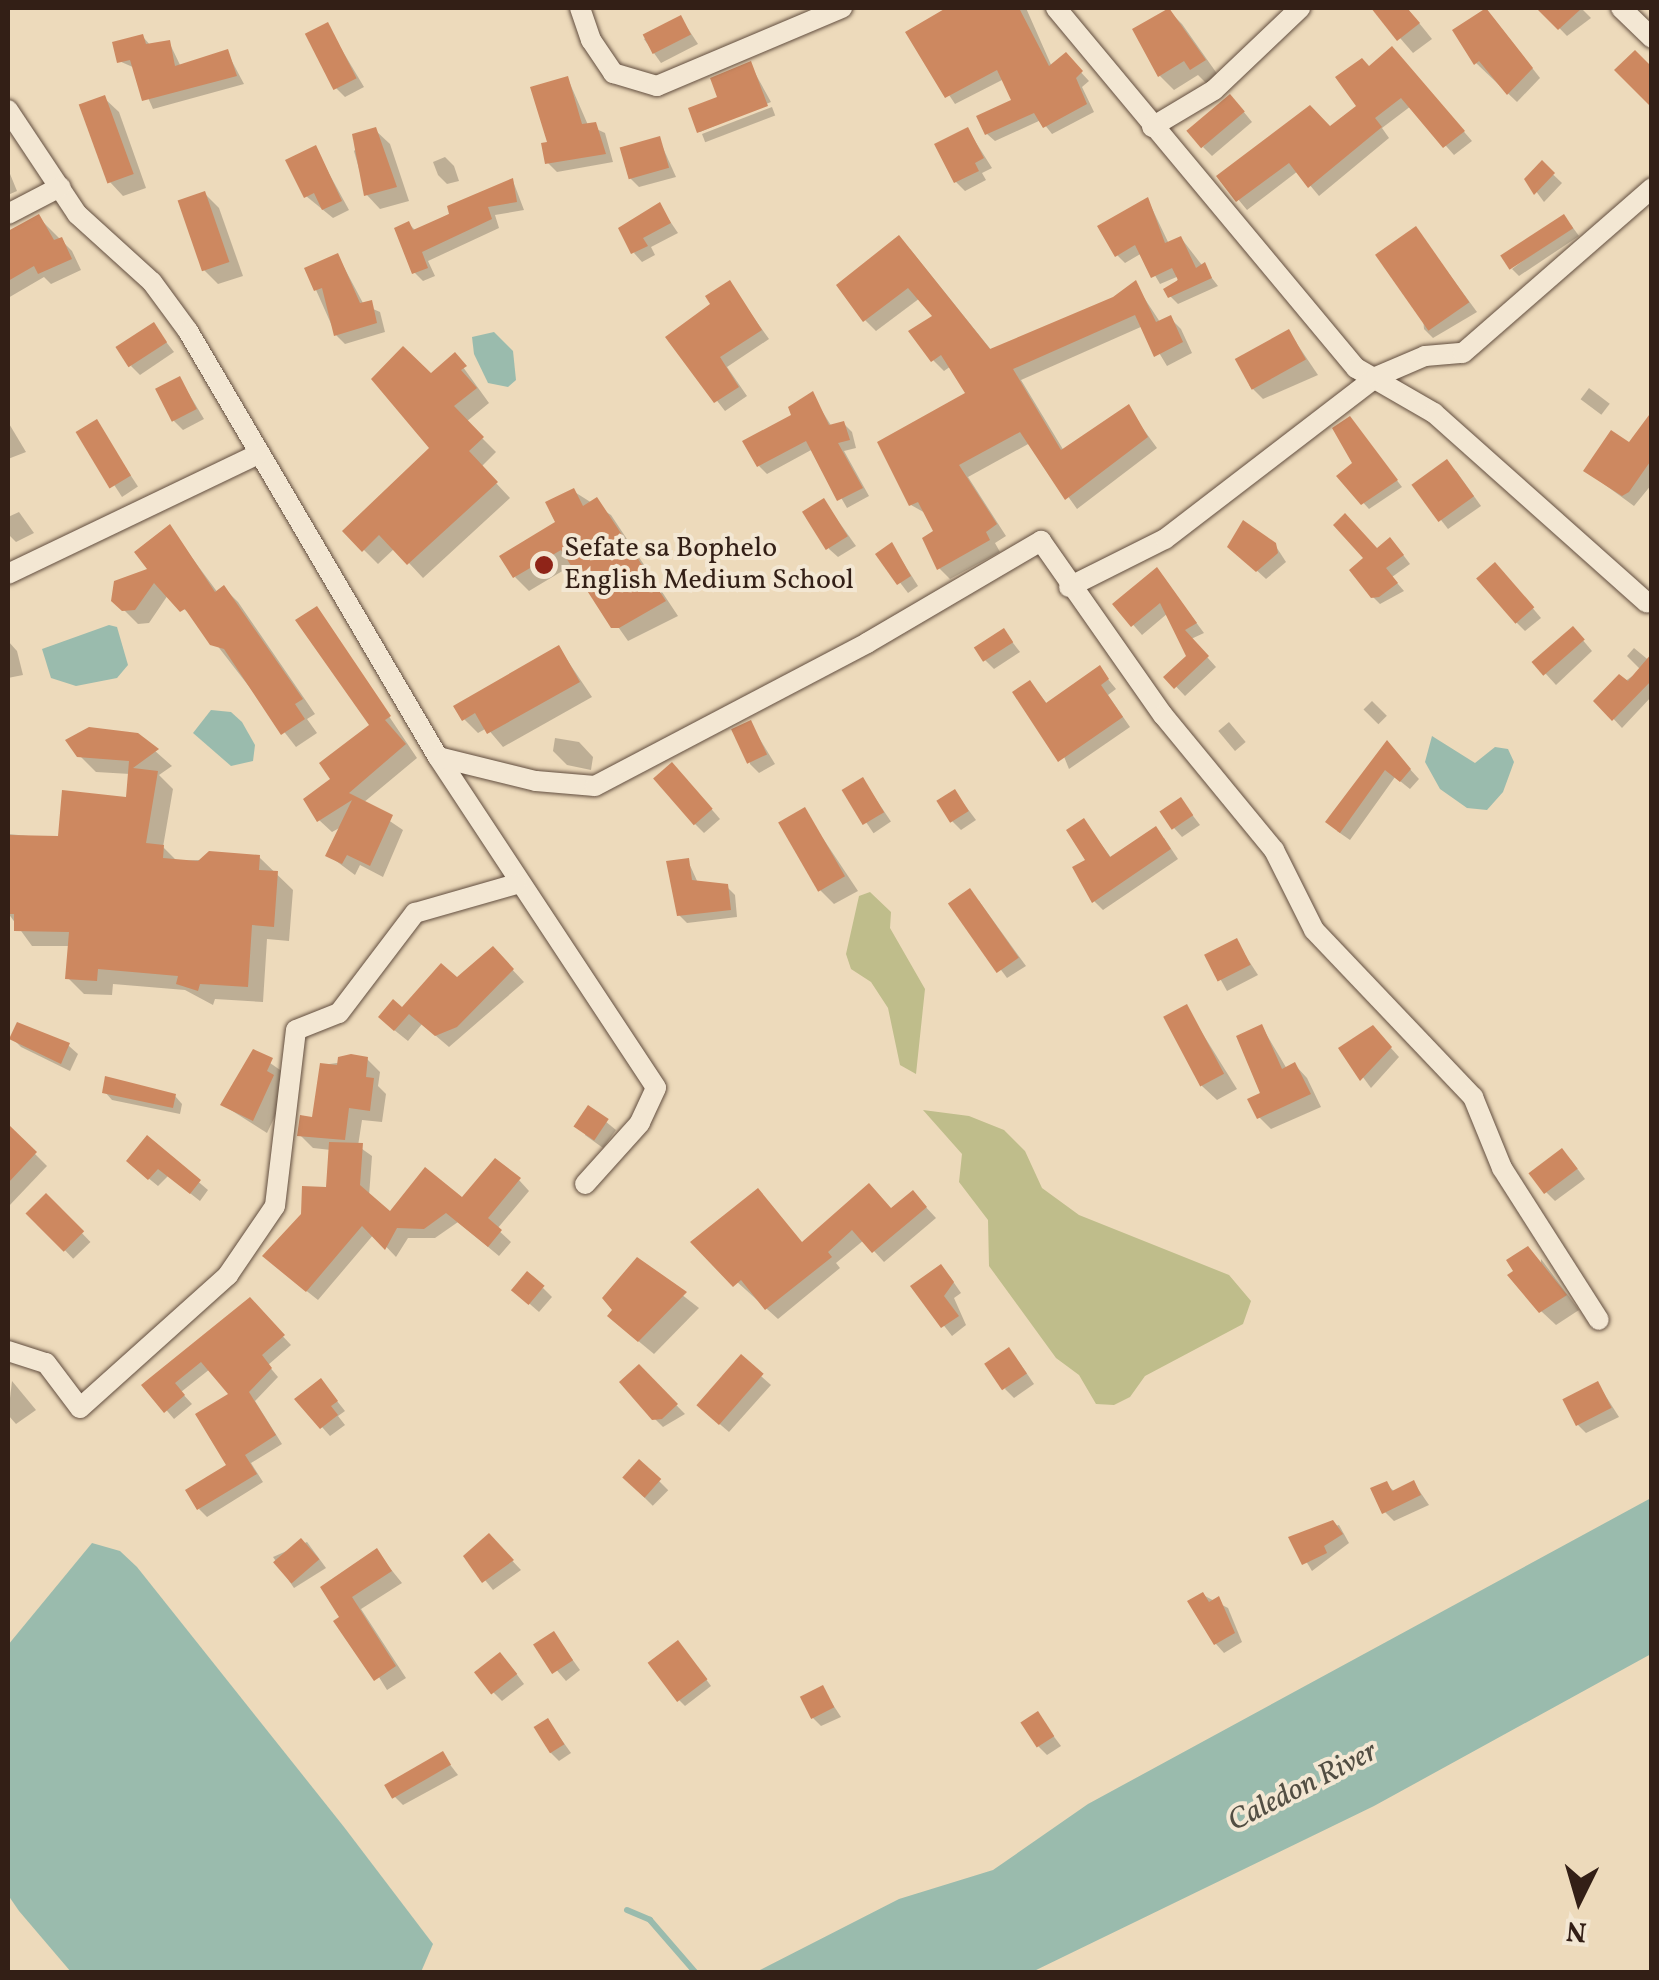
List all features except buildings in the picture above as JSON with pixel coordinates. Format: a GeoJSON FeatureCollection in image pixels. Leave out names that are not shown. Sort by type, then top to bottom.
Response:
{"type":"FeatureCollection","features":[{"type":"Feature","properties":{"kind":"street"},"geometry":{"type":"LineString","coordinates":[[580,8],[591,40],[613,73],[657,86],[842,8]]}},
{"type":"Feature","properties":{"kind":"street"},"geometry":{"type":"LineString","coordinates":[[1056,8],[1356,368],[1434,413],[1647,603]]}},
{"type":"Feature","properties":{"kind":"street"},"geometry":{"type":"LineString","coordinates":[[1152,127],[1214,90],[1300,8]]}},
{"type":"Feature","properties":{"kind":"street"},"geometry":{"type":"LineString","coordinates":[[1620,8],[1652,38]]}},
{"type":"Feature","properties":{"kind":"street"},"geometry":{"type":"LineString","coordinates":[[8,110],[77,214],[152,282],[516,884],[622,1028],[656,1088],[640,1123],[585,1184]]}},
{"type":"Feature","properties":{"kind":"street"},"geometry":{"type":"LineString","coordinates":[[8,214],[60,186]]}},
{"type":"Feature","properties":{"kind":"street"},"geometry":{"type":"LineString","coordinates":[[1069,587],[1165,540],[1376,377],[1425,356],[1464,353],[1652,188]]}},
{"type":"Feature","properties":{"kind":"street"},"geometry":{"type":"LineString","coordinates":[[8,574],[259,454]]}},
{"type":"Feature","properties":{"kind":"street"},"geometry":{"type":"LineString","coordinates":[[438,757],[536,782],[595,786],[866,643],[1041,541],[1069,587],[1274,850],[1314,930],[1473,1097],[1502,1168],[1599,1320]]}},
{"type":"Feature","properties":{"kind":"street"},"geometry":{"type":"LineString","coordinates":[[8,1351],[46,1363],[80,1408],[228,1275],[275,1206],[296,1030],[339,1013],[414,913],[516,884]]}},
{"type":"Feature","properties":{"kind":"shaded area"},"geometry":{"type":"Polygon","coordinates":[[[870,892],[891,912],[890,928],[925,989],[916,1074],[900,1065],[888,1008],[871,982],[851,969],[846,954],[859,896],[870,892]]]}},
{"type":"Feature","properties":{"kind":"shaded area"},"geometry":{"type":"Polygon","coordinates":[[[923,1110],[969,1116],[1004,1130],[1025,1151],[1042,1188],[1079,1215],[1229,1275],[1251,1301],[1243,1324],[1145,1376],[1130,1397],[1114,1405],[1096,1404],[1079,1375],[1056,1358],[989,1266],[988,1220],[959,1182],[962,1154],[923,1110]]]}},
{"type":"Feature","properties":{"kind":"water"},"geometry":{"type":"Polygon","coordinates":[[[494,332],[513,351],[516,380],[508,387],[488,383],[474,354],[472,337],[494,332]]]}},
{"type":"Feature","properties":{"kind":"water"},"geometry":{"type":"Polygon","coordinates":[[[109,625],[117,627],[128,665],[117,678],[76,686],[51,678],[42,649],[109,625]]]}},
{"type":"Feature","properties":{"kind":"water"},"geometry":{"type":"Polygon","coordinates":[[[211,710],[231,712],[242,722],[255,745],[253,761],[231,766],[193,733],[211,710]]]}},
{"type":"Feature","properties":{"kind":"water"},"geometry":{"type":"Polygon","coordinates":[[[1432,736],[1475,763],[1495,747],[1508,749],[1514,762],[1503,792],[1487,810],[1467,808],[1440,789],[1425,762],[1432,736]]]}},
{"type":"Feature","properties":{"kind":"water","name":"Caledon River"},"geometry":{"type":"Polygon","coordinates":[[[1651,1498],[1651,1654],[1374,1806],[1032,1972],[756,1972],[899,1899],[993,1870],[1088,1804],[1651,1498]]]}},
{"type":"Feature","properties":{"kind":"water"},"geometry":{"type":"Polygon","coordinates":[[[92,1543],[120,1551],[137,1567],[344,1827],[433,1944],[421,1972],[71,1972],[19,1911],[8,1895],[8,1645],[92,1543]]]}},
{"type":"Feature","properties":{"kind":"waterway"},"geometry":{"type":"LineString","coordinates":[[627,1910],[650,1920],[695,1972]]}},
{"type":"Feature","properties":{"kind":"place","name":"Sefate sa Bophelo English Medium School"},"geometry":{"type":"Point","coordinates":[544,565]}}]}
